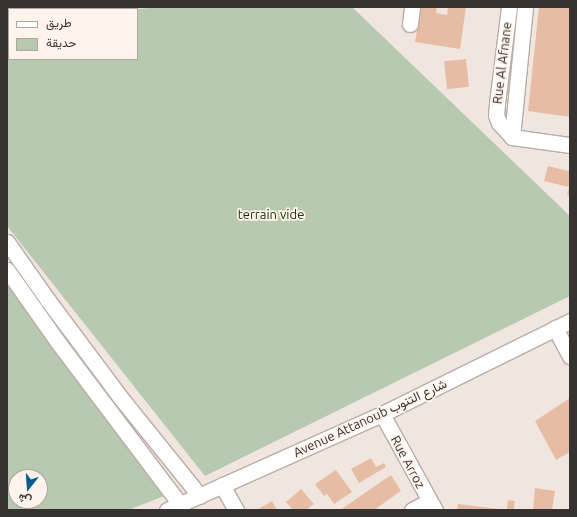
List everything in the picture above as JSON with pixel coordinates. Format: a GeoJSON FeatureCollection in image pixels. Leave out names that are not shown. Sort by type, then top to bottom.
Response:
{"type":"FeatureCollection","features":[{"type":"Feature","properties":{"kind":"street"},"geometry":{"type":"LineString","coordinates":[[92,8],[111,7]]}},
{"type":"Feature","properties":{"kind":"street"},"geometry":{"type":"LineString","coordinates":[[410,24],[412,7]]}},
{"type":"Feature","properties":{"kind":"street","name":"Rue Al Afnane"},"geometry":{"type":"LineString","coordinates":[[509,7],[496,115],[503,128],[512,137]]}},
{"type":"Feature","properties":{"kind":"street","name":"Rue Al Afnane"},"geometry":{"type":"LineString","coordinates":[[512,137],[525,7]]}},
{"type":"Feature","properties":{"kind":"street"},"geometry":{"type":"LineString","coordinates":[[512,137],[570,145]]}},
{"type":"Feature","properties":{"kind":"street"},"geometry":{"type":"LineString","coordinates":[[7,242],[47,300],[120,397],[200,496]]}},
{"type":"Feature","properties":{"kind":"street"},"geometry":{"type":"LineString","coordinates":[[7,270],[173,507]]}},
{"type":"Feature","properties":{"kind":"street","name":"Avenue Attanoub شارع التنوب"},"geometry":{"type":"LineString","coordinates":[[173,507],[382,414],[570,321]]}},
{"type":"Feature","properties":{"kind":"street"},"geometry":{"type":"LineString","coordinates":[[555,328],[570,356]]}},
{"type":"Feature","properties":{"kind":"street","name":"Rue Arroz"},"geometry":{"type":"LineString","coordinates":[[382,414],[432,505]]}},
{"type":"Feature","properties":{"kind":"street"},"geometry":{"type":"LineString","coordinates":[[222,485],[236,510]]}},
{"type":"Feature","properties":{"kind":"street"},"geometry":{"type":"LineString","coordinates":[[412,510],[432,505]]}},
{"type":"Feature","properties":{"kind":"green space","name":"terrain vide"},"geometry":{"type":"Polygon","coordinates":[[[162,7],[352,7],[570,216],[570,296],[205,476],[7,226],[7,37],[8,60],[138,60],[138,9],[162,7]]]}},
{"type":"Feature","properties":{"kind":"green space"},"geometry":{"type":"Polygon","coordinates":[[[7,270],[172,493],[128,510],[7,510],[7,270]]]}},
{"type":"Feature","properties":{"kind":"building"},"geometry":{"type":"Polygon","coordinates":[[[421,7],[437,7],[436,13],[447,15],[448,7],[466,7],[460,49],[415,42],[421,7]]]}},
{"type":"Feature","properties":{"kind":"building"},"geometry":{"type":"Polygon","coordinates":[[[539,7],[570,7],[570,117],[528,111],[539,7]]]}},
{"type":"Feature","properties":{"kind":"building"},"geometry":{"type":"Polygon","coordinates":[[[466,59],[469,87],[447,89],[444,61],[466,59]]]}},
{"type":"Feature","properties":{"kind":"building"},"geometry":{"type":"Polygon","coordinates":[[[548,166],[568,171],[570,169],[570,196],[567,195],[569,187],[544,181],[548,166]]]}},
{"type":"Feature","properties":{"kind":"building"},"geometry":{"type":"Polygon","coordinates":[[[570,398],[570,452],[556,460],[535,421],[570,398]]]}},
{"type":"Feature","properties":{"kind":"building"},"geometry":{"type":"Polygon","coordinates":[[[371,458],[376,467],[384,463],[386,467],[359,483],[351,469],[371,458]]]}},
{"type":"Feature","properties":{"kind":"building"},"geometry":{"type":"Polygon","coordinates":[[[336,470],[352,492],[334,504],[327,494],[324,496],[315,484],[336,470]]]}},
{"type":"Feature","properties":{"kind":"building"},"geometry":{"type":"Polygon","coordinates":[[[391,475],[401,491],[374,510],[340,510],[391,475]]]}},
{"type":"Feature","properties":{"kind":"building"},"geometry":{"type":"Polygon","coordinates":[[[535,488],[555,491],[552,510],[533,510],[535,488]]]}},
{"type":"Feature","properties":{"kind":"building"},"geometry":{"type":"Polygon","coordinates":[[[301,489],[314,504],[306,510],[293,510],[286,502],[301,489]]]}},
{"type":"Feature","properties":{"kind":"building"},"geometry":{"type":"Polygon","coordinates":[[[508,500],[515,501],[514,510],[507,510],[508,500]]]}},
{"type":"Feature","properties":{"kind":"building"},"geometry":{"type":"Polygon","coordinates":[[[272,501],[277,510],[257,510],[272,501]]]}},
{"type":"Feature","properties":{"kind":"building"},"geometry":{"type":"Polygon","coordinates":[[[458,504],[499,509],[499,510],[457,510],[458,504]]]}}]}
